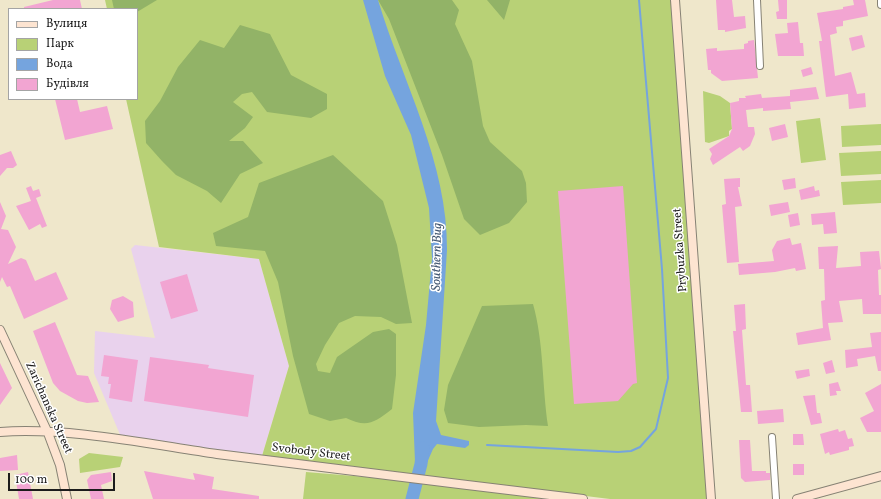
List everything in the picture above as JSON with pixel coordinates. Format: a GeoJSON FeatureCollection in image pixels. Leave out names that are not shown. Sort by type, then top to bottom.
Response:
{"type":"FeatureCollection","features":[{"type":"Feature","properties":{"kind":"main road","name":"Prybuzka Street"},"geometry":{"type":"LineString","coordinates":[[675,0],[711,499]]}},
{"type":"Feature","properties":{"kind":"main road","name":"Zarichanska Street"},"geometry":{"type":"LineString","coordinates":[[0,330],[48,433],[60,465],[67,499]]}},
{"type":"Feature","properties":{"kind":"main road","name":"Svobody Street"},"geometry":{"type":"LineString","coordinates":[[0,432],[22,430],[80,435],[583,499]]}},
{"type":"Feature","properties":{"kind":"main road","name":"Svobody Street"},"geometry":{"type":"LineString","coordinates":[[0,438],[23,436],[35,432]]}},
{"type":"Feature","properties":{"kind":"main road"},"geometry":{"type":"LineString","coordinates":[[797,499],[880,478]]}},
{"type":"Feature","properties":{"kind":"street"},"geometry":{"type":"LineString","coordinates":[[757,0],[760,66]]}},
{"type":"Feature","properties":{"kind":"street"},"geometry":{"type":"LineString","coordinates":[[881,0],[881,5]]}},
{"type":"Feature","properties":{"kind":"street"},"geometry":{"type":"LineString","coordinates":[[772,437],[776,499]]}},
{"type":"Feature","properties":{"kind":"shaded area"},"geometry":{"type":"Polygon","coordinates":[[[135,245],[259,259],[289,366],[262,456],[121,437],[94,373],[95,331],[155,338],[131,249],[135,245]]]}},
{"type":"Feature","properties":{"kind":"green space"},"geometry":{"type":"Polygon","coordinates":[[[105,0],[672,0],[708,499],[610,499],[262,456],[289,366],[259,259],[159,247],[126,100],[138,100],[138,8],[107,8],[105,0]]]}},
{"type":"Feature","properties":{"kind":"green space"},"geometry":{"type":"Polygon","coordinates":[[[112,0],[157,0],[138,11],[138,8],[114,8],[112,0]]]}},
{"type":"Feature","properties":{"kind":"green space"},"geometry":{"type":"Polygon","coordinates":[[[378,0],[452,0],[459,10],[455,24],[472,61],[483,126],[490,142],[522,171],[526,183],[527,202],[509,223],[480,235],[464,219],[442,155],[389,19],[378,0]]]}},
{"type":"Feature","properties":{"kind":"green space"},"geometry":{"type":"Polygon","coordinates":[[[487,0],[510,0],[504,20],[487,0]]]}},
{"type":"Feature","properties":{"kind":"green space"},"geometry":{"type":"Polygon","coordinates":[[[240,25],[270,34],[291,75],[327,94],[327,109],[311,118],[267,112],[252,92],[242,94],[233,102],[253,117],[245,128],[229,141],[243,141],[263,163],[240,174],[221,203],[207,191],[176,175],[162,161],[146,143],[145,121],[160,101],[178,67],[200,40],[224,48],[240,25]]]}},
{"type":"Feature","properties":{"kind":"green space"},"geometry":{"type":"Polygon","coordinates":[[[703,91],[720,96],[730,103],[732,129],[729,131],[729,136],[709,143],[705,142],[703,91]]]}},
{"type":"Feature","properties":{"kind":"green space"},"geometry":{"type":"Polygon","coordinates":[[[820,118],[826,160],[801,163],[796,121],[820,118]]]}},
{"type":"Feature","properties":{"kind":"green space"},"geometry":{"type":"Polygon","coordinates":[[[881,124],[881,145],[842,147],[841,126],[881,124]]]}},
{"type":"Feature","properties":{"kind":"green space"},"geometry":{"type":"Polygon","coordinates":[[[881,151],[881,174],[841,176],[839,153],[881,151]]]}},
{"type":"Feature","properties":{"kind":"green space"},"geometry":{"type":"Polygon","coordinates":[[[333,155],[383,201],[397,245],[412,323],[396,324],[381,317],[355,316],[339,323],[325,345],[316,364],[318,371],[330,373],[337,357],[373,332],[389,329],[396,334],[396,375],[392,409],[375,421],[365,423],[360,423],[346,418],[330,421],[309,414],[293,356],[278,282],[265,251],[216,246],[213,233],[248,217],[259,183],[333,155]]]}},
{"type":"Feature","properties":{"kind":"green space"},"geometry":{"type":"Polygon","coordinates":[[[881,180],[881,203],[843,205],[841,182],[881,180]]]}},
{"type":"Feature","properties":{"kind":"green space"},"geometry":{"type":"Polygon","coordinates":[[[533,304],[537,319],[541,349],[548,426],[526,425],[479,427],[448,423],[444,410],[448,385],[482,306],[533,304]]]}},
{"type":"Feature","properties":{"kind":"green space"},"geometry":{"type":"Polygon","coordinates":[[[89,453],[123,457],[120,467],[80,473],[79,459],[89,453]]]}},
{"type":"Feature","properties":{"kind":"green space"},"geometry":{"type":"Polygon","coordinates":[[[306,472],[378,478],[556,499],[303,499],[306,472]]]}},
{"type":"Feature","properties":{"kind":"water"},"geometry":{"type":"Polygon","coordinates":[[[363,0],[378,0],[432,155],[440,186],[445,218],[447,250],[436,421],[441,435],[469,441],[469,445],[465,448],[437,444],[433,449],[426,465],[417,464],[415,462],[413,413],[426,325],[432,258],[429,208],[411,135],[385,76],[363,0]]]}},
{"type":"Feature","properties":{"kind":"building"},"geometry":{"type":"Polygon","coordinates":[[[53,0],[80,0],[82,8],[24,8],[53,0]]]}},
{"type":"Feature","properties":{"kind":"building"},"geometry":{"type":"Polygon","coordinates":[[[716,0],[732,0],[734,17],[745,16],[746,28],[725,32],[725,30],[718,30],[716,0]]]}},
{"type":"Feature","properties":{"kind":"building"},"geometry":{"type":"Polygon","coordinates":[[[778,0],[787,0],[787,19],[777,19],[776,12],[779,11],[778,0]]]}},
{"type":"Feature","properties":{"kind":"building"},"geometry":{"type":"Polygon","coordinates":[[[853,0],[865,0],[868,16],[843,21],[843,26],[836,27],[837,33],[830,35],[835,76],[851,72],[857,94],[865,93],[866,107],[849,109],[848,94],[826,97],[819,41],[822,41],[817,13],[843,9],[843,7],[854,5],[853,0]]]}},
{"type":"Feature","properties":{"kind":"building"},"geometry":{"type":"Polygon","coordinates":[[[798,22],[800,43],[803,43],[804,56],[778,56],[775,34],[788,33],[787,23],[798,22]]]}},
{"type":"Feature","properties":{"kind":"building"},"geometry":{"type":"Polygon","coordinates":[[[862,35],[865,47],[852,51],[849,38],[862,35]]]}},
{"type":"Feature","properties":{"kind":"building"},"geometry":{"type":"Polygon","coordinates":[[[754,40],[758,78],[722,81],[711,73],[711,70],[708,70],[706,49],[717,48],[717,51],[744,49],[744,44],[748,43],[748,41],[754,40]]]}},
{"type":"Feature","properties":{"kind":"building"},"geometry":{"type":"Polygon","coordinates":[[[811,67],[813,74],[803,77],[801,70],[811,67]]]}},
{"type":"Feature","properties":{"kind":"building"},"geometry":{"type":"Polygon","coordinates":[[[816,87],[819,99],[790,102],[791,109],[763,111],[763,108],[746,110],[748,127],[754,127],[755,134],[750,146],[743,151],[740,147],[713,165],[710,159],[712,154],[709,149],[729,136],[732,129],[730,103],[739,101],[739,98],[746,98],[745,96],[761,94],[762,98],[790,96],[790,90],[816,87]]]}},
{"type":"Feature","properties":{"kind":"building"},"geometry":{"type":"Polygon","coordinates":[[[55,100],[77,100],[80,112],[107,106],[113,129],[65,140],[55,100]]]}},
{"type":"Feature","properties":{"kind":"building"},"geometry":{"type":"Polygon","coordinates":[[[785,124],[788,137],[772,141],[769,128],[785,124]]]}},
{"type":"Feature","properties":{"kind":"building"},"geometry":{"type":"Polygon","coordinates":[[[11,151],[17,165],[13,168],[7,168],[0,176],[0,155],[11,151]]]}},
{"type":"Feature","properties":{"kind":"building"},"geometry":{"type":"Polygon","coordinates":[[[740,178],[740,187],[738,187],[742,206],[735,207],[739,262],[727,263],[722,205],[726,204],[724,179],[740,178]]]}},
{"type":"Feature","properties":{"kind":"building"},"geometry":{"type":"Polygon","coordinates":[[[795,178],[796,188],[784,190],[782,180],[795,178]]]}},
{"type":"Feature","properties":{"kind":"building"},"geometry":{"type":"Polygon","coordinates":[[[31,186],[33,191],[39,189],[41,196],[36,198],[47,226],[42,228],[40,224],[29,230],[16,206],[31,201],[26,188],[31,186]]]}},
{"type":"Feature","properties":{"kind":"building"},"geometry":{"type":"Polygon","coordinates":[[[623,186],[637,383],[633,384],[618,401],[574,404],[558,191],[623,186]]]}},
{"type":"Feature","properties":{"kind":"building"},"geometry":{"type":"Polygon","coordinates":[[[814,186],[815,191],[819,190],[820,196],[801,200],[799,190],[814,186]]]}},
{"type":"Feature","properties":{"kind":"building"},"geometry":{"type":"Polygon","coordinates":[[[0,202],[6,216],[1,229],[8,230],[16,247],[8,264],[21,258],[26,260],[35,281],[56,272],[68,299],[24,319],[10,286],[7,287],[2,277],[0,282],[0,202]]]}},
{"type":"Feature","properties":{"kind":"building"},"geometry":{"type":"Polygon","coordinates":[[[788,202],[790,212],[771,216],[769,205],[788,202]]]}},
{"type":"Feature","properties":{"kind":"building"},"geometry":{"type":"Polygon","coordinates":[[[835,212],[837,233],[824,234],[823,224],[812,225],[811,214],[835,212]]]}},
{"type":"Feature","properties":{"kind":"building"},"geometry":{"type":"Polygon","coordinates":[[[798,213],[800,225],[790,227],[788,215],[798,213]]]}},
{"type":"Feature","properties":{"kind":"building"},"geometry":{"type":"Polygon","coordinates":[[[790,238],[792,245],[801,243],[806,269],[796,271],[795,268],[775,272],[739,275],[738,264],[774,261],[772,250],[777,241],[790,238]]]}},
{"type":"Feature","properties":{"kind":"building"},"geometry":{"type":"Polygon","coordinates":[[[838,246],[836,268],[861,266],[860,252],[879,251],[881,269],[878,270],[879,295],[881,295],[881,314],[863,314],[862,299],[839,301],[843,322],[828,323],[831,340],[798,345],[796,333],[823,328],[821,301],[825,300],[824,269],[819,269],[818,247],[838,246]]]}},
{"type":"Feature","properties":{"kind":"building"},"geometry":{"type":"Polygon","coordinates":[[[187,274],[198,311],[171,319],[160,282],[187,274]]]}},
{"type":"Feature","properties":{"kind":"building"},"geometry":{"type":"Polygon","coordinates":[[[123,296],[133,302],[134,317],[118,322],[110,309],[112,300],[123,296]]]}},
{"type":"Feature","properties":{"kind":"building"},"geometry":{"type":"Polygon","coordinates":[[[745,304],[746,329],[742,330],[746,385],[750,385],[752,412],[741,412],[733,331],[736,331],[734,305],[745,304]]]}},
{"type":"Feature","properties":{"kind":"building"},"geometry":{"type":"Polygon","coordinates":[[[55,322],[77,375],[88,376],[99,402],[87,403],[78,401],[60,391],[53,383],[33,331],[55,322]]]}},
{"type":"Feature","properties":{"kind":"building"},"geometry":{"type":"Polygon","coordinates":[[[881,332],[881,371],[878,371],[875,356],[857,359],[858,366],[846,368],[845,350],[872,347],[870,333],[881,332]]]}},
{"type":"Feature","properties":{"kind":"building"},"geometry":{"type":"Polygon","coordinates":[[[104,355],[138,360],[132,402],[109,398],[111,384],[108,384],[109,377],[101,376],[104,355]]]}},
{"type":"Feature","properties":{"kind":"building"},"geometry":{"type":"Polygon","coordinates":[[[150,357],[209,365],[208,368],[254,375],[248,417],[144,401],[150,357]]]}},
{"type":"Feature","properties":{"kind":"building"},"geometry":{"type":"Polygon","coordinates":[[[832,360],[835,372],[826,374],[823,363],[832,360]]]}},
{"type":"Feature","properties":{"kind":"building"},"geometry":{"type":"Polygon","coordinates":[[[0,363],[12,388],[0,405],[0,363]]]}},
{"type":"Feature","properties":{"kind":"building"},"geometry":{"type":"Polygon","coordinates":[[[809,369],[810,376],[797,379],[795,371],[809,369]]]}},
{"type":"Feature","properties":{"kind":"building"},"geometry":{"type":"Polygon","coordinates":[[[838,382],[841,391],[836,391],[837,395],[830,396],[829,384],[838,382]]]}},
{"type":"Feature","properties":{"kind":"building"},"geometry":{"type":"Polygon","coordinates":[[[881,384],[881,432],[867,432],[860,418],[874,411],[865,393],[881,384]]]}},
{"type":"Feature","properties":{"kind":"building"},"geometry":{"type":"Polygon","coordinates":[[[815,395],[817,413],[820,413],[822,423],[811,425],[803,396],[815,395]]]}},
{"type":"Feature","properties":{"kind":"building"},"geometry":{"type":"Polygon","coordinates":[[[783,409],[784,422],[758,424],[757,411],[783,409]]]}},
{"type":"Feature","properties":{"kind":"building"},"geometry":{"type":"Polygon","coordinates":[[[838,429],[839,432],[845,430],[848,439],[852,438],[854,446],[849,447],[849,450],[830,455],[829,452],[825,454],[820,434],[838,429]]]}},
{"type":"Feature","properties":{"kind":"building"},"geometry":{"type":"Polygon","coordinates":[[[793,434],[803,434],[804,445],[793,445],[793,434]]]}},
{"type":"Feature","properties":{"kind":"building"},"geometry":{"type":"Polygon","coordinates":[[[739,440],[750,440],[752,471],[766,471],[766,473],[770,473],[770,480],[745,482],[741,478],[739,440]]]}},
{"type":"Feature","properties":{"kind":"building"},"geometry":{"type":"Polygon","coordinates":[[[17,455],[18,470],[0,471],[0,458],[17,455]]]}},
{"type":"Feature","properties":{"kind":"building"},"geometry":{"type":"Polygon","coordinates":[[[793,464],[804,464],[804,475],[793,475],[793,464]]]}},
{"type":"Feature","properties":{"kind":"building"},"geometry":{"type":"Polygon","coordinates":[[[144,471],[195,480],[193,473],[214,477],[212,489],[259,496],[259,499],[153,499],[144,471]]]}},
{"type":"Feature","properties":{"kind":"building"},"geometry":{"type":"Polygon","coordinates":[[[28,472],[33,499],[19,499],[15,475],[28,472]]]}},
{"type":"Feature","properties":{"kind":"building"},"geometry":{"type":"Polygon","coordinates":[[[111,472],[112,481],[101,485],[104,499],[91,499],[87,480],[91,475],[111,472]]]}},
{"type":"Feature","properties":{"kind":"waterway"},"geometry":{"type":"LineString","coordinates":[[487,445],[618,452],[631,451],[640,447],[656,429],[668,378],[662,269],[639,0]]}},
{"type":"Feature","properties":{"kind":"waterway","name":"Southern Bug"},"geometry":{"type":"LineString","coordinates":[[412,499],[421,464],[423,448]]}}]}
